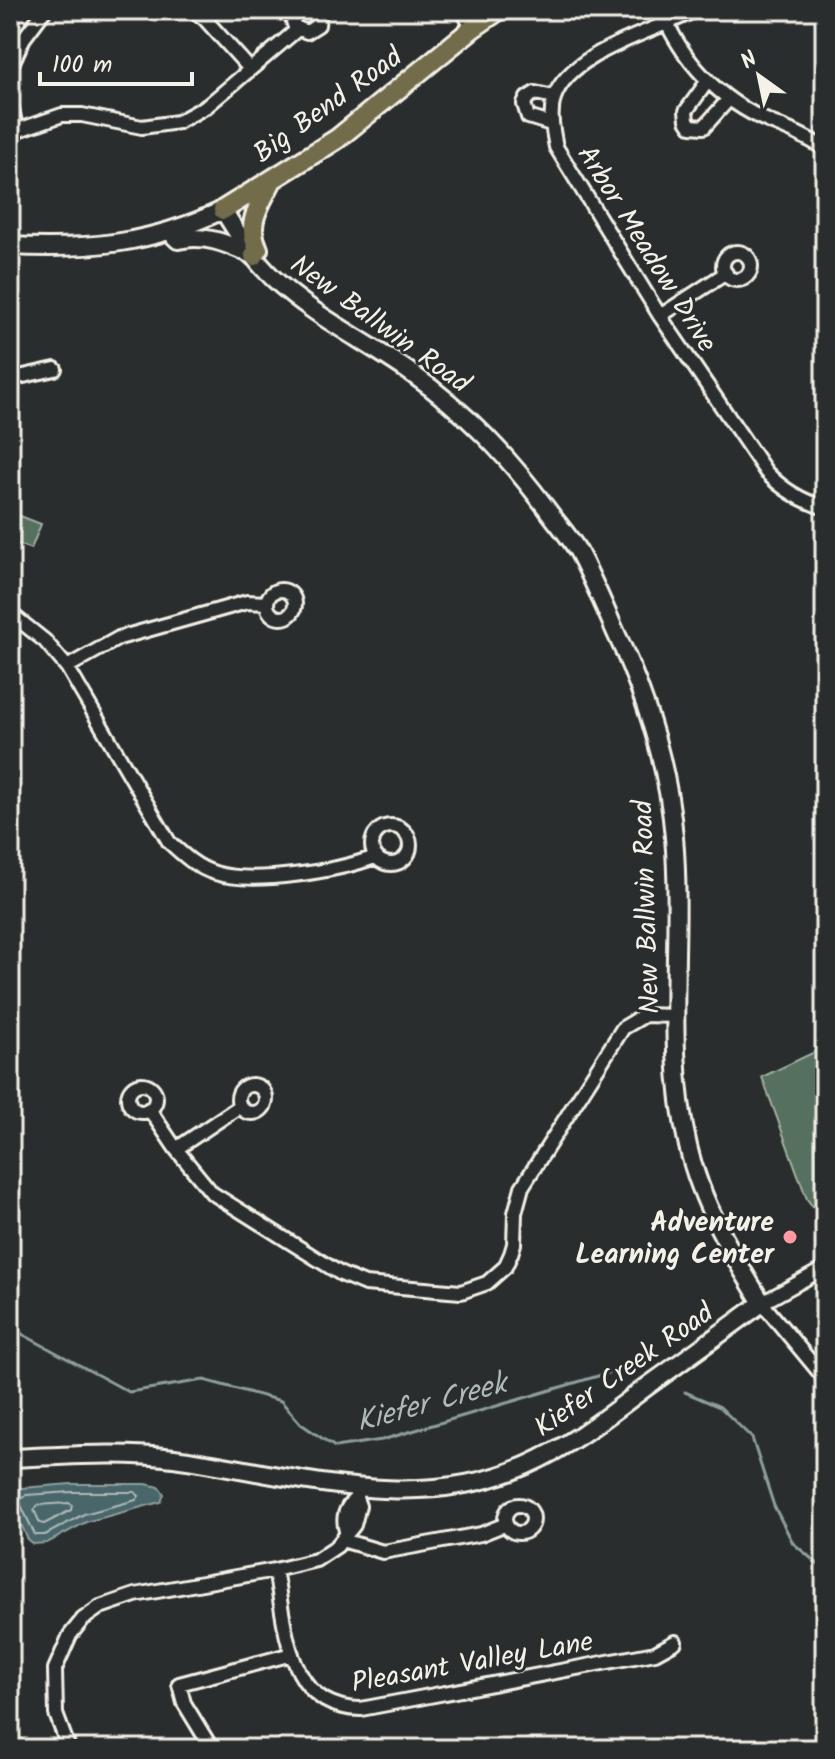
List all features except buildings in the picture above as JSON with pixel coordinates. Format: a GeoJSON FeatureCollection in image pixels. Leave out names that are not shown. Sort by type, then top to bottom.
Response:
{"type":"FeatureCollection","features":[{"type":"Feature","properties":{"kind":"main road","name":"Big Bend Road"},"geometry":{"type":"LineString","coordinates":[[223,210],[337,139],[499,10]]}},
{"type":"Feature","properties":{"kind":"main road"},"geometry":{"type":"LineString","coordinates":[[254,256],[258,249],[253,239],[254,218],[257,206],[273,179]]}},
{"type":"Feature","properties":{"kind":"street"},"geometry":{"type":"LineString","coordinates":[[10,68],[24,38],[45,10]]}},
{"type":"Feature","properties":{"kind":"street"},"geometry":{"type":"LineString","coordinates":[[192,10],[204,18],[250,69]]}},
{"type":"Feature","properties":{"kind":"street"},"geometry":{"type":"LineString","coordinates":[[295,10],[293,23],[307,32],[315,28],[319,21],[316,10]]}},
{"type":"Feature","properties":{"kind":"street"},"geometry":{"type":"LineString","coordinates":[[462,10],[473,28]]}},
{"type":"Feature","properties":{"kind":"street"},"geometry":{"type":"LineString","coordinates":[[661,10],[682,49],[707,82],[729,99],[770,122],[811,139],[825,149]]}},
{"type":"Feature","properties":{"kind":"street"},"geometry":{"type":"LineString","coordinates":[[551,124],[528,117],[524,104],[527,98],[535,93],[554,97],[569,75],[590,58],[695,10]]}},
{"type":"Feature","properties":{"kind":"street"},"geometry":{"type":"LineString","coordinates":[[10,100],[13,133],[51,117],[71,114],[142,127],[178,122],[207,106],[298,29]]}},
{"type":"Feature","properties":{"kind":"street"},"geometry":{"type":"LineString","coordinates":[[707,82],[686,111],[691,126],[704,127],[729,99]]}},
{"type":"Feature","properties":{"kind":"street","name":"Arbor Meadow Drive"},"geometry":{"type":"LineString","coordinates":[[554,97],[551,124],[561,159],[660,316],[766,472],[792,494],[825,508]]}},
{"type":"Feature","properties":{"kind":"street"},"geometry":{"type":"LineString","coordinates":[[10,246],[51,249],[102,246],[169,233],[223,210]]}},
{"type":"Feature","properties":{"kind":"street","name":"New Ballwin Road"},"geometry":{"type":"LineString","coordinates":[[223,210],[272,278],[300,300],[410,372],[480,428],[511,462],[577,549],[635,676],[652,725],[669,792],[675,855],[674,1016],[678,1088],[688,1148],[725,1242],[762,1303],[825,1379]]}},
{"type":"Feature","properties":{"kind":"street"},"geometry":{"type":"LineString","coordinates":[[169,233],[178,240],[191,237],[214,240],[254,256]]}},
{"type":"Feature","properties":{"kind":"street"},"geometry":{"type":"LineString","coordinates":[[660,316],[726,273]]}},
{"type":"Feature","properties":{"kind":"street"},"geometry":{"type":"LineString","coordinates":[[10,379],[55,369]]}},
{"type":"Feature","properties":{"kind":"street"},"geometry":{"type":"LineString","coordinates":[[67,667],[119,638],[247,602],[267,603]]}},
{"type":"Feature","properties":{"kind":"street"},"geometry":{"type":"LineString","coordinates":[[10,613],[45,641],[67,667],[169,842],[197,864],[213,872],[243,878],[353,865],[375,857]]}},
{"type":"Feature","properties":{"kind":"street"},"geometry":{"type":"LineString","coordinates":[[149,1109],[212,1193],[353,1281],[461,1292],[487,1283],[505,1267],[514,1244],[515,1213],[522,1187],[623,1028],[645,1015],[674,1016]]}},
{"type":"Feature","properties":{"kind":"street"},"geometry":{"type":"LineString","coordinates":[[176,1149],[240,1106]]}},
{"type":"Feature","properties":{"kind":"street","name":"Kiefer Creek Road"},"geometry":{"type":"LineString","coordinates":[[10,1458],[121,1454],[172,1458],[357,1493],[441,1487],[487,1479],[526,1466],[568,1444],[762,1303],[825,1268]]}},
{"type":"Feature","properties":{"kind":"street"},"geometry":{"type":"LineString","coordinates":[[69,1749],[56,1714],[55,1669],[70,1635],[83,1619],[100,1607],[135,1595],[316,1560],[328,1553],[354,1525],[359,1506],[357,1493]]}},
{"type":"Feature","properties":{"kind":"street"},"geometry":{"type":"LineString","coordinates":[[344,1535],[383,1552],[481,1534],[506,1524]]}},
{"type":"Feature","properties":{"kind":"street","name":"Pleasant Valley Lane"},"geometry":{"type":"LineString","coordinates":[[275,1570],[292,1654],[301,1678],[324,1702],[347,1709],[361,1709],[655,1653],[675,1642]]}},
{"type":"Feature","properties":{"kind":"street"},"geometry":{"type":"LineString","coordinates":[[212,1749],[184,1703],[179,1684],[292,1654]]}},
{"type":"Feature","properties":{"kind":"green space"},"geometry":{"type":"Polygon","coordinates":[[[10,512],[41,524],[31,549],[10,541],[10,512]]]}},
{"type":"Feature","properties":{"kind":"green space"},"geometry":{"type":"Polygon","coordinates":[[[825,1047],[825,1223],[807,1199],[762,1077],[825,1047]]]}},
{"type":"Feature","properties":{"kind":"water"},"geometry":{"type":"Polygon","coordinates":[[[71,1484],[146,1484],[159,1487],[164,1494],[161,1502],[86,1522],[47,1543],[33,1544],[28,1540],[10,1499],[22,1488],[71,1484]]]}},
{"type":"Feature","properties":{"kind":"waterway"},"geometry":{"type":"LineString","coordinates":[[10,1241],[15,1264],[10,1269]]}},
{"type":"Feature","properties":{"kind":"waterway"},"geometry":{"type":"LineString","coordinates":[[10,1324],[22,1334]]}},
{"type":"Feature","properties":{"kind":"waterway","name":"Kiefer Creek"},"geometry":{"type":"LineString","coordinates":[[10,1338],[22,1334],[129,1392],[204,1380],[281,1401],[301,1424],[335,1447],[382,1440],[608,1373]]}},
{"type":"Feature","properties":{"kind":"waterway","name":"Kiefer Creek"},"geometry":{"type":"LineString","coordinates":[[685,1392],[720,1407],[752,1438],[774,1506],[793,1543],[825,1570]]}},
{"type":"Feature","properties":{"kind":"place","name":"Adventure Learning Center"},"geometry":{"type":"Point","coordinates":[790,1237]}}]}
